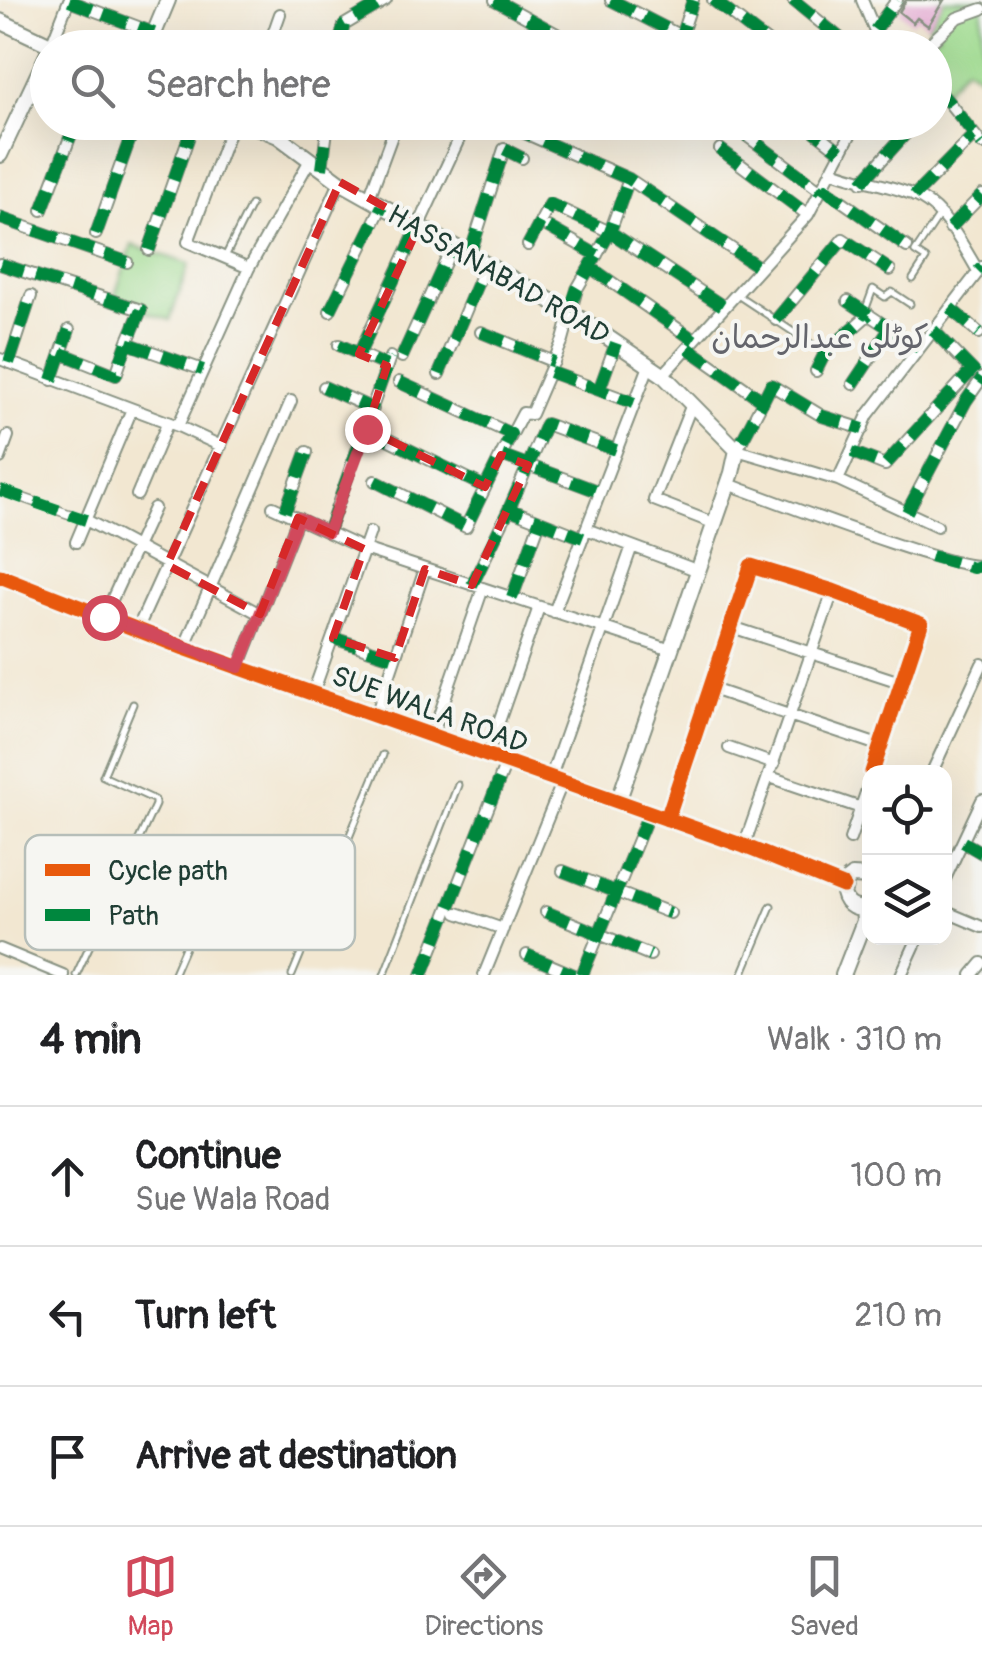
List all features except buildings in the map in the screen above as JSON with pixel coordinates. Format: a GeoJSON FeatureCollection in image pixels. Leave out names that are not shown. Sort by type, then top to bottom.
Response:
{"type":"FeatureCollection","features":[{"type":"Feature","properties":{"kind":"street"},"geometry":{"type":"LineString","coordinates":[[155,30],[168,0]]}},
{"type":"Feature","properties":{"kind":"street"},"geometry":{"type":"LineString","coordinates":[[343,30],[344,25],[386,0]]}},
{"type":"Feature","properties":{"kind":"street"},"geometry":{"type":"LineString","coordinates":[[610,0],[659,30]]}},
{"type":"Feature","properties":{"kind":"street"},"geometry":{"type":"LineString","coordinates":[[683,30],[694,0]]}},
{"type":"Feature","properties":{"kind":"street"},"geometry":{"type":"LineString","coordinates":[[713,0],[752,30]]}},
{"type":"Feature","properties":{"kind":"street"},"geometry":{"type":"LineString","coordinates":[[793,0],[830,30]]}},
{"type":"Feature","properties":{"kind":"street"},"geometry":{"type":"LineString","coordinates":[[862,0],[875,30]]}},
{"type":"Feature","properties":{"kind":"street"},"geometry":{"type":"LineString","coordinates":[[875,30],[897,0]]}},
{"type":"Feature","properties":{"kind":"street"},"geometry":{"type":"LineString","coordinates":[[57,30],[66,1],[129,30]]}},
{"type":"Feature","properties":{"kind":"street"},"geometry":{"type":"LineString","coordinates":[[501,2],[550,30]]}},
{"type":"Feature","properties":{"kind":"street"},"geometry":{"type":"LineString","coordinates":[[944,30],[957,18],[982,9]]}},
{"type":"Feature","properties":{"kind":"street"},"geometry":{"type":"LineString","coordinates":[[274,30],[280,14]]}},
{"type":"Feature","properties":{"kind":"street"},"geometry":{"type":"LineString","coordinates":[[0,20],[30,36]]}},
{"type":"Feature","properties":{"kind":"street"},"geometry":{"type":"LineString","coordinates":[[0,155],[30,92]]}},
{"type":"Feature","properties":{"kind":"street"},"geometry":{"type":"LineString","coordinates":[[952,104],[972,136],[982,144]]}},
{"type":"Feature","properties":{"kind":"street"},"geometry":{"type":"LineString","coordinates":[[914,196],[972,136]]}},
{"type":"Feature","properties":{"kind":"street"},"geometry":{"type":"LineString","coordinates":[[42,210],[69,140]]}},
{"type":"Feature","properties":{"kind":"street"},"geometry":{"type":"LineString","coordinates":[[96,234],[130,140]]}},
{"type":"Feature","properties":{"kind":"street"},"geometry":{"type":"LineString","coordinates":[[149,250],[188,140]]}},
{"type":"Feature","properties":{"kind":"street"},"geometry":{"type":"LineString","coordinates":[[226,140],[188,242],[249,268]]}},
{"type":"Feature","properties":{"kind":"street","name":"HASSANABAD ROAD"},"geometry":{"type":"LineString","coordinates":[[283,140],[340,182],[569,310],[662,376],[737,450]]}},
{"type":"Feature","properties":{"kind":"street"},"geometry":{"type":"LineString","coordinates":[[137,496],[249,268],[316,164],[323,140]]}},
{"type":"Feature","properties":{"kind":"street"},"geometry":{"type":"LineString","coordinates":[[330,311],[376,202],[392,140]]}},
{"type":"Feature","properties":{"kind":"street"},"geometry":{"type":"LineString","coordinates":[[359,354],[459,140]]}},
{"type":"Feature","properties":{"kind":"street"},"geometry":{"type":"LineString","coordinates":[[541,140],[629,179],[760,268]]}},
{"type":"Feature","properties":{"kind":"street"},"geometry":{"type":"LineString","coordinates":[[753,140],[907,247]]}},
{"type":"Feature","properties":{"kind":"street"},"geometry":{"type":"LineString","coordinates":[[826,140],[840,151]]}},
{"type":"Feature","properties":{"kind":"street"},"geometry":{"type":"LineString","coordinates":[[662,376],[808,215],[846,140]]}},
{"type":"Feature","properties":{"kind":"street"},"geometry":{"type":"LineString","coordinates":[[862,182],[900,140]]}},
{"type":"Feature","properties":{"kind":"street"},"geometry":{"type":"LineString","coordinates":[[470,254],[504,149],[522,158]]}},
{"type":"Feature","properties":{"kind":"street"},"geometry":{"type":"LineString","coordinates":[[720,150],[808,215]]}},
{"type":"Feature","properties":{"kind":"street"},"geometry":{"type":"LineString","coordinates":[[831,170],[922,199],[950,228],[980,269],[868,415],[838,480]]}},
{"type":"Feature","properties":{"kind":"street"},"geometry":{"type":"LineString","coordinates":[[375,481],[466,527],[511,434],[523,414],[532,414],[563,340],[569,310],[610,232],[629,179]]}},
{"type":"Feature","properties":{"kind":"street"},"geometry":{"type":"LineString","coordinates":[[137,630],[340,182]]}},
{"type":"Feature","properties":{"kind":"street"},"geometry":{"type":"LineString","coordinates":[[950,228],[982,195]]}},
{"type":"Feature","properties":{"kind":"street"},"geometry":{"type":"LineString","coordinates":[[528,244],[550,204],[610,232],[724,308]]}},
{"type":"Feature","properties":{"kind":"street"},"geometry":{"type":"LineString","coordinates":[[0,218],[126,262]]}},
{"type":"Feature","properties":{"kind":"street"},"geometry":{"type":"LineString","coordinates":[[548,227],[597,255]]}},
{"type":"Feature","properties":{"kind":"street"},"geometry":{"type":"LineString","coordinates":[[776,320],[843,239],[890,270]]}},
{"type":"Feature","properties":{"kind":"street"},"geometry":{"type":"LineString","coordinates":[[328,532],[393,360],[453,245]]}},
{"type":"Feature","properties":{"kind":"street"},"geometry":{"type":"LineString","coordinates":[[439,374],[486,263]]}},
{"type":"Feature","properties":{"kind":"street"},"geometry":{"type":"LineString","coordinates":[[0,264],[140,310],[116,375],[61,353]]}},
{"type":"Feature","properties":{"kind":"street"},"geometry":{"type":"LineString","coordinates":[[590,267],[763,401]]}},
{"type":"Feature","properties":{"kind":"street"},"geometry":{"type":"LineString","coordinates":[[31,296],[2,361],[173,424],[221,446]]}},
{"type":"Feature","properties":{"kind":"street"},"geometry":{"type":"LineString","coordinates":[[848,301],[919,348]]}},
{"type":"Feature","properties":{"kind":"street"},"geometry":{"type":"LineString","coordinates":[[950,308],[980,333]]}},
{"type":"Feature","properties":{"kind":"street"},"geometry":{"type":"LineString","coordinates":[[816,371],[825,353],[867,312]]}},
{"type":"Feature","properties":{"kind":"street"},"geometry":{"type":"LineString","coordinates":[[853,384],[890,327]]}},
{"type":"Feature","properties":{"kind":"street"},"geometry":{"type":"LineString","coordinates":[[52,380],[69,330]]}},
{"type":"Feature","properties":{"kind":"street"},"geometry":{"type":"LineString","coordinates":[[907,512],[966,401],[982,379],[933,330]]}},
{"type":"Feature","properties":{"kind":"street"},"geometry":{"type":"LineString","coordinates":[[481,332],[598,390],[634,403]]}},
{"type":"Feature","properties":{"kind":"street"},"geometry":{"type":"LineString","coordinates":[[127,343],[202,370]]}},
{"type":"Feature","properties":{"kind":"street"},"geometry":{"type":"LineString","coordinates":[[598,390],[616,343]]}},
{"type":"Feature","properties":{"kind":"street"},"geometry":{"type":"LineString","coordinates":[[339,345],[359,354],[393,360]]}},
{"type":"Feature","properties":{"kind":"street"},"geometry":{"type":"LineString","coordinates":[[554,612],[648,366]]}},
{"type":"Feature","properties":{"kind":"street"},"geometry":{"type":"LineString","coordinates":[[852,452],[885,465],[972,370]]}},
{"type":"Feature","properties":{"kind":"street"},"geometry":{"type":"LineString","coordinates":[[400,382],[511,434]]}},
{"type":"Feature","properties":{"kind":"street"},"geometry":{"type":"LineString","coordinates":[[618,802],[737,450],[771,385],[822,416],[863,428]]}},
{"type":"Feature","properties":{"kind":"street"},"geometry":{"type":"LineString","coordinates":[[324,387],[373,409]]}},
{"type":"Feature","properties":{"kind":"street"},"geometry":{"type":"LineString","coordinates":[[184,648],[291,401]]}},
{"type":"Feature","properties":{"kind":"street"},"geometry":{"type":"LineString","coordinates":[[692,404],[654,500],[712,524]]}},
{"type":"Feature","properties":{"kind":"street"},"geometry":{"type":"LineString","coordinates":[[76,542],[132,409]]}},
{"type":"Feature","properties":{"kind":"street"},"geometry":{"type":"LineString","coordinates":[[432,736],[478,586],[546,424],[616,450]]}},
{"type":"Feature","properties":{"kind":"street"},"geometry":{"type":"LineString","coordinates":[[367,429],[485,487]]}},
{"type":"Feature","properties":{"kind":"street"},"geometry":{"type":"LineString","coordinates":[[0,458],[8,436]]}},
{"type":"Feature","properties":{"kind":"street"},"geometry":{"type":"LineString","coordinates":[[737,450],[838,480],[937,526]]}},
{"type":"Feature","properties":{"kind":"street"},"geometry":{"type":"LineString","coordinates":[[285,512],[307,452]]}},
{"type":"Feature","properties":{"kind":"street"},"geometry":{"type":"LineString","coordinates":[[501,455],[600,492]]}},
{"type":"Feature","properties":{"kind":"street"},"geometry":{"type":"LineString","coordinates":[[728,484],[931,556],[973,568],[982,566]]}},
{"type":"Feature","properties":{"kind":"street"},"geometry":{"type":"LineString","coordinates":[[0,490],[86,520],[260,614]]}},
{"type":"Feature","properties":{"kind":"street"},"geometry":{"type":"LineString","coordinates":[[273,507],[364,549],[670,650]]}},
{"type":"Feature","properties":{"kind":"street"},"geometry":{"type":"LineString","coordinates":[[104,617],[154,508]]}},
{"type":"Feature","properties":{"kind":"street"},"geometry":{"type":"LineString","coordinates":[[509,510],[632,546],[696,570]]}},
{"type":"Feature","properties":{"kind":"street"},"geometry":{"type":"LineString","coordinates":[[239,667],[298,518]]}},
{"type":"Feature","properties":{"kind":"street"},"geometry":{"type":"LineString","coordinates":[[512,598],[540,521]]}},
{"type":"Feature","properties":{"kind":"street"},"geometry":{"type":"LineString","coordinates":[[314,693],[370,532]]}},
{"type":"Feature","properties":{"kind":"street"},"geometry":{"type":"LineString","coordinates":[[484,975],[556,781],[602,627],[632,546]]}},
{"type":"Feature","properties":{"kind":"street"},"geometry":{"type":"LineString","coordinates":[[667,819],[751,566],[921,624],[874,765]]}},
{"type":"Feature","properties":{"kind":"street"},"geometry":{"type":"LineString","coordinates":[[376,715],[425,569]]}},
{"type":"Feature","properties":{"kind":"street","name":"SUE WALA ROAD"},"geometry":{"type":"LineString","coordinates":[[0,576],[184,648],[744,846],[843,886]]}},
{"type":"Feature","properties":{"kind":"street"},"geometry":{"type":"LineString","coordinates":[[744,846],[833,591]]}},
{"type":"Feature","properties":{"kind":"street"},"geometry":{"type":"LineString","coordinates":[[488,756],[539,607]]}},
{"type":"Feature","properties":{"kind":"street"},"geometry":{"type":"LineString","coordinates":[[732,627],[903,684]]}},
{"type":"Feature","properties":{"kind":"street"},"geometry":{"type":"LineString","coordinates":[[333,638],[395,658]]}},
{"type":"Feature","properties":{"kind":"street"},"geometry":{"type":"LineString","coordinates":[[935,765],[982,664]]}},
{"type":"Feature","properties":{"kind":"street"},"geometry":{"type":"LineString","coordinates":[[712,690],[881,746]]}},
{"type":"Feature","properties":{"kind":"street"},"geometry":{"type":"LineString","coordinates":[[729,748],[774,764]]}},
{"type":"Feature","properties":{"kind":"street"},"geometry":{"type":"LineString","coordinates":[[422,975],[506,764]]}},
{"type":"Feature","properties":{"kind":"street"},"geometry":{"type":"LineString","coordinates":[[770,778],[861,808]]}},
{"type":"Feature","properties":{"kind":"street"},"geometry":{"type":"LineString","coordinates":[[952,864],[982,800]]}},
{"type":"Feature","properties":{"kind":"street"},"geometry":{"type":"LineString","coordinates":[[850,838],[862,805]]}},
{"type":"Feature","properties":{"kind":"street"},"geometry":{"type":"LineString","coordinates":[[582,975],[649,813]]}},
{"type":"Feature","properties":{"kind":"street"},"geometry":{"type":"LineString","coordinates":[[962,842],[982,854]]}},
{"type":"Feature","properties":{"kind":"street"},"geometry":{"type":"LineString","coordinates":[[563,870],[670,913]]}},
{"type":"Feature","properties":{"kind":"street"},"geometry":{"type":"LineString","coordinates":[[862,876],[852,876],[843,886],[848,905],[862,907]]}},
{"type":"Feature","properties":{"kind":"street"},"geometry":{"type":"LineString","coordinates":[[546,912],[650,955]]}},
{"type":"Feature","properties":{"kind":"street"},"geometry":{"type":"LineString","coordinates":[[458,913],[502,929]]}},
{"type":"Feature","properties":{"kind":"street"},"geometry":{"type":"LineString","coordinates":[[952,914],[982,927]]}},
{"type":"Feature","properties":{"kind":"street"},"geometry":{"type":"LineString","coordinates":[[842,975],[862,926]]}},
{"type":"Feature","properties":{"kind":"street"},"geometry":{"type":"LineString","coordinates":[[902,975],[915,945]]}},
{"type":"Feature","properties":{"kind":"street"},"geometry":{"type":"LineString","coordinates":[[0,950],[63,975]]}},
{"type":"Feature","properties":{"kind":"street"},"geometry":{"type":"LineString","coordinates":[[527,955],[574,975]]}},
{"type":"Feature","properties":{"kind":"lane"},"geometry":{"type":"LineString","coordinates":[[225,257],[250,205]]}},
{"type":"Feature","properties":{"kind":"lane"},"geometry":{"type":"LineString","coordinates":[[912,279],[926,259],[916,252],[939,216]]}},
{"type":"Feature","properties":{"kind":"lane"},"geometry":{"type":"LineString","coordinates":[[867,312],[872,290],[885,297],[892,292],[910,304]]}},
{"type":"Feature","properties":{"kind":"lane"},"geometry":{"type":"LineString","coordinates":[[736,294],[825,353]]}},
{"type":"Feature","properties":{"kind":"lane"},"geometry":{"type":"LineString","coordinates":[[133,704],[103,776],[156,802],[141,835]]}},
{"type":"Feature","properties":{"kind":"lane"},"geometry":{"type":"LineString","coordinates":[[350,835],[383,756]]}},
{"type":"Feature","properties":{"kind":"lane"},"geometry":{"type":"LineString","coordinates":[[384,975],[458,785]]}},
{"type":"Feature","properties":{"kind":"lane"},"geometry":{"type":"LineString","coordinates":[[742,975],[771,906]]}},
{"type":"Feature","properties":{"kind":"lane"},"geometry":{"type":"LineString","coordinates":[[76,975],[88,950]]}},
{"type":"Feature","properties":{"kind":"lane"},"geometry":{"type":"LineString","coordinates":[[173,975],[184,950]]}},
{"type":"Feature","properties":{"kind":"lane"},"geometry":{"type":"LineString","coordinates":[[292,975],[302,950]]}},
{"type":"Feature","properties":{"kind":"highlighted area"},"geometry":{"type":"Polygon","coordinates":[[[340,182],[419,226],[359,354],[387,366],[367,429],[485,487],[501,455],[528,465],[472,585],[425,569],[395,658],[333,638],[364,549],[298,518],[260,614],[167,565],[340,182]]]}},
{"type":"Feature","properties":{"kind":"green space"},"geometry":{"type":"Polygon","coordinates":[[[939,0],[982,0],[982,77],[965,67],[952,82],[952,30],[934,30],[928,26],[942,3],[939,0]]]}},
{"type":"Feature","properties":{"kind":"green space"},"geometry":{"type":"Polygon","coordinates":[[[132,245],[189,264],[170,320],[113,301],[132,245]]]}},
{"type":"Feature","properties":{"kind":"marked path"},"geometry":{"type":"LineString","coordinates":[[343,30],[344,25],[386,0]]}},
{"type":"Feature","properties":{"kind":"marked path"},"geometry":{"type":"LineString","coordinates":[[495,0],[549,30]]}},
{"type":"Feature","properties":{"kind":"marked path"},"geometry":{"type":"LineString","coordinates":[[611,0],[669,30]]}},
{"type":"Feature","properties":{"kind":"marked path"},"geometry":{"type":"LineString","coordinates":[[683,30],[693,0]]}},
{"type":"Feature","properties":{"kind":"marked path"},"geometry":{"type":"LineString","coordinates":[[713,0],[752,30]]}},
{"type":"Feature","properties":{"kind":"marked path"},"geometry":{"type":"LineString","coordinates":[[793,0],[830,30]]}},
{"type":"Feature","properties":{"kind":"marked path"},"geometry":{"type":"LineString","coordinates":[[875,30],[897,0]]}},
{"type":"Feature","properties":{"kind":"marked path"},"geometry":{"type":"LineString","coordinates":[[69,1],[146,30]]}},
{"type":"Feature","properties":{"kind":"marked path"},"geometry":{"type":"LineString","coordinates":[[952,106],[982,144]]}},
{"type":"Feature","properties":{"kind":"marked path"},"geometry":{"type":"LineString","coordinates":[[914,196],[973,136]]}},
{"type":"Feature","properties":{"kind":"marked path"},"geometry":{"type":"LineString","coordinates":[[42,210],[69,140]]}},
{"type":"Feature","properties":{"kind":"marked path"},"geometry":{"type":"LineString","coordinates":[[96,234],[130,140]]}},
{"type":"Feature","properties":{"kind":"marked path"},"geometry":{"type":"LineString","coordinates":[[149,250],[188,140]]}},
{"type":"Feature","properties":{"kind":"marked path"},"geometry":{"type":"LineString","coordinates":[[322,169],[326,140]]}},
{"type":"Feature","properties":{"kind":"marked path"},"geometry":{"type":"LineString","coordinates":[[541,140],[629,179],[760,268]]}},
{"type":"Feature","properties":{"kind":"marked path"},"geometry":{"type":"LineString","coordinates":[[752,140],[821,191]]}},
{"type":"Feature","properties":{"kind":"marked path"},"geometry":{"type":"LineString","coordinates":[[826,140],[840,151]]}},
{"type":"Feature","properties":{"kind":"marked path"},"geometry":{"type":"LineString","coordinates":[[862,182],[900,140]]}},
{"type":"Feature","properties":{"kind":"marked path"},"geometry":{"type":"LineString","coordinates":[[470,254],[504,149],[522,158]]}},
{"type":"Feature","properties":{"kind":"marked path"},"geometry":{"type":"LineString","coordinates":[[720,149],[808,215]]}},
{"type":"Feature","properties":{"kind":"marked path"},"geometry":{"type":"LineString","coordinates":[[569,311],[577,289],[610,232],[629,179]]}},
{"type":"Feature","properties":{"kind":"marked path"},"geometry":{"type":"LineString","coordinates":[[822,187],[907,247]]}},
{"type":"Feature","properties":{"kind":"marked path"},"geometry":{"type":"LineString","coordinates":[[950,228],[982,195]]}},
{"type":"Feature","properties":{"kind":"marked path"},"geometry":{"type":"LineString","coordinates":[[528,245],[550,204],[610,232],[724,307]]}},
{"type":"Feature","properties":{"kind":"marked path"},"geometry":{"type":"LineString","coordinates":[[330,311],[382,206]]}},
{"type":"Feature","properties":{"kind":"marked path"},"geometry":{"type":"LineString","coordinates":[[0,218],[127,262]]}},
{"type":"Feature","properties":{"kind":"marked path"},"geometry":{"type":"LineString","coordinates":[[359,354],[419,226]]}},
{"type":"Feature","properties":{"kind":"marked path"},"geometry":{"type":"LineString","coordinates":[[548,227],[597,255]]}},
{"type":"Feature","properties":{"kind":"marked path"},"geometry":{"type":"LineString","coordinates":[[776,320],[843,239],[890,270]]}},
{"type":"Feature","properties":{"kind":"marked path"},"geometry":{"type":"LineString","coordinates":[[402,357],[453,245]]}},
{"type":"Feature","properties":{"kind":"marked path"},"geometry":{"type":"LineString","coordinates":[[439,374],[486,263]]}},
{"type":"Feature","properties":{"kind":"marked path"},"geometry":{"type":"LineString","coordinates":[[0,264],[141,310],[127,343],[203,370]]}},
{"type":"Feature","properties":{"kind":"marked path"},"geometry":{"type":"LineString","coordinates":[[590,267],[694,340]]}},
{"type":"Feature","properties":{"kind":"marked path"},"geometry":{"type":"LineString","coordinates":[[978,271],[982,267]]}},
{"type":"Feature","properties":{"kind":"marked path"},"geometry":{"type":"LineString","coordinates":[[9,363],[31,296]]}},
{"type":"Feature","properties":{"kind":"marked path"},"geometry":{"type":"LineString","coordinates":[[848,301],[919,348]]}},
{"type":"Feature","properties":{"kind":"marked path"},"geometry":{"type":"LineString","coordinates":[[950,308],[979,333]]}},
{"type":"Feature","properties":{"kind":"marked path"},"geometry":{"type":"LineString","coordinates":[[816,371],[825,353],[869,314]]}},
{"type":"Feature","properties":{"kind":"marked path"},"geometry":{"type":"LineString","coordinates":[[853,384],[891,327]]}},
{"type":"Feature","properties":{"kind":"marked path"},"geometry":{"type":"LineString","coordinates":[[52,380],[69,330]]}},
{"type":"Feature","properties":{"kind":"marked path"},"geometry":{"type":"LineString","coordinates":[[933,330],[978,376]]}},
{"type":"Feature","properties":{"kind":"marked path"},"geometry":{"type":"LineString","coordinates":[[481,332],[554,362]]}},
{"type":"Feature","properties":{"kind":"marked path"},"geometry":{"type":"LineString","coordinates":[[61,353],[116,375],[127,343]]}},
{"type":"Feature","properties":{"kind":"marked path"},"geometry":{"type":"LineString","coordinates":[[599,390],[616,343]]}},
{"type":"Feature","properties":{"kind":"marked path"},"geometry":{"type":"LineString","coordinates":[[339,345],[387,366]]}},
{"type":"Feature","properties":{"kind":"marked path"},"geometry":{"type":"LineString","coordinates":[[688,348],[763,401],[737,450]]}},
{"type":"Feature","properties":{"kind":"marked path"},"geometry":{"type":"LineString","coordinates":[[328,532],[390,357]]}},
{"type":"Feature","properties":{"kind":"marked path"},"geometry":{"type":"LineString","coordinates":[[852,452],[885,465],[972,370]]}},
{"type":"Feature","properties":{"kind":"marked path"},"geometry":{"type":"LineString","coordinates":[[550,372],[634,403]]}},
{"type":"Feature","properties":{"kind":"marked path"},"geometry":{"type":"LineString","coordinates":[[907,512],[982,378]]}},
{"type":"Feature","properties":{"kind":"marked path"},"geometry":{"type":"LineString","coordinates":[[399,382],[511,434],[501,455],[600,492]]}},
{"type":"Feature","properties":{"kind":"marked path"},"geometry":{"type":"LineString","coordinates":[[763,401],[771,385],[822,416],[863,429]]}},
{"type":"Feature","properties":{"kind":"marked path"},"geometry":{"type":"LineString","coordinates":[[324,387],[373,409]]}},
{"type":"Feature","properties":{"kind":"marked path"},"geometry":{"type":"LineString","coordinates":[[509,509],[546,424],[616,450]]}},
{"type":"Feature","properties":{"kind":"marked path"},"geometry":{"type":"LineString","coordinates":[[367,429],[485,487]]}},
{"type":"Feature","properties":{"kind":"marked path"},"geometry":{"type":"LineString","coordinates":[[285,512],[307,452]]}},
{"type":"Feature","properties":{"kind":"marked path"},"geometry":{"type":"LineString","coordinates":[[375,481],[466,527],[501,455]]}},
{"type":"Feature","properties":{"kind":"marked path"},"geometry":{"type":"LineString","coordinates":[[0,490],[86,520]]}},
{"type":"Feature","properties":{"kind":"marked path"},"geometry":{"type":"LineString","coordinates":[[472,585],[509,509],[583,538]]}},
{"type":"Feature","properties":{"kind":"marked path"},"geometry":{"type":"LineString","coordinates":[[512,598],[540,521]]}},
{"type":"Feature","properties":{"kind":"marked path"},"geometry":{"type":"LineString","coordinates":[[931,556],[973,568],[982,565]]}},
{"type":"Feature","properties":{"kind":"marked path"},"geometry":{"type":"LineString","coordinates":[[333,638],[395,658]]}},
{"type":"Feature","properties":{"kind":"marked path"},"geometry":{"type":"LineString","coordinates":[[422,975],[506,763]]}},
{"type":"Feature","properties":{"kind":"marked path"},"geometry":{"type":"LineString","coordinates":[[582,975],[649,813]]}},
{"type":"Feature","properties":{"kind":"marked path"},"geometry":{"type":"LineString","coordinates":[[963,842],[982,853]]}},
{"type":"Feature","properties":{"kind":"marked path"},"geometry":{"type":"LineString","coordinates":[[563,871],[670,913]]}},
{"type":"Feature","properties":{"kind":"marked path"},"geometry":{"type":"LineString","coordinates":[[546,912],[650,955]]}},
{"type":"Feature","properties":{"kind":"marked path"},"geometry":{"type":"LineString","coordinates":[[527,955],[574,975]]}},
{"type":"Feature","properties":{"kind":"cycle path"},"geometry":{"type":"LineString","coordinates":[[667,819],[751,566],[921,624],[874,765]]}},
{"type":"Feature","properties":{"kind":"cycle path"},"geometry":{"type":"LineString","coordinates":[[0,576],[184,648],[744,846],[843,886]]}},
{"type":"Feature","properties":{"kind":"district","name":"کوٹلی عبدالرحمان"},"geometry":{"type":"Point","coordinates":[820,337]}},
{"type":"Feature","properties":{"kind":"route"},"geometry":{"type":"LineString","coordinates":[[104,617],[239,667],[298,518],[328,532],[367,429]]}}]}
